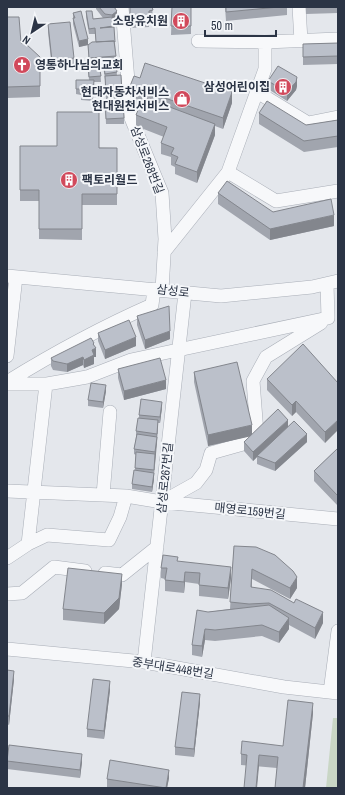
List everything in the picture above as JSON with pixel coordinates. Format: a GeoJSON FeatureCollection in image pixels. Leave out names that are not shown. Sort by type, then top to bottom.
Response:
{"type":"FeatureCollection","features":[{"type":"Feature","properties":{"kind":"street","name":"삼성로268번길"},"geometry":{"type":"LineString","coordinates":[[7,383],[52,354],[117,320],[152,305],[158,290],[164,252],[165,232],[162,193],[131,118],[122,7]]}},
{"type":"Feature","properties":{"kind":"street"},"geometry":{"type":"LineString","coordinates":[[299,7],[301,41]]}},
{"type":"Feature","properties":{"kind":"street"},"geometry":{"type":"LineString","coordinates":[[198,41],[265,42],[338,39]]}},
{"type":"Feature","properties":{"kind":"street"},"geometry":{"type":"LineString","coordinates":[[164,252],[228,172],[265,69],[265,42]]}},
{"type":"Feature","properties":{"kind":"street"},"geometry":{"type":"LineString","coordinates":[[257,92],[308,123],[338,118]]}},
{"type":"Feature","properties":{"kind":"street"},"geometry":{"type":"LineString","coordinates":[[228,172],[276,202],[338,191]]}},
{"type":"Feature","properties":{"kind":"street"},"geometry":{"type":"LineString","coordinates":[[7,356],[12,276]]}},
{"type":"Feature","properties":{"kind":"street","name":"삼성로"},"geometry":{"type":"LineString","coordinates":[[12,276],[185,294],[221,296],[333,282]]}},
{"type":"Feature","properties":{"kind":"street"},"geometry":{"type":"LineString","coordinates":[[162,502],[196,483],[206,470],[211,453],[243,444],[258,433],[253,381],[266,357],[328,318],[333,282]]}},
{"type":"Feature","properties":{"kind":"street","name":"삼성로267번길"},"geometry":{"type":"LineString","coordinates":[[144,662],[185,294]]}},
{"type":"Feature","properties":{"kind":"street"},"geometry":{"type":"LineString","coordinates":[[7,383],[46,384],[87,377],[131,360],[328,318]]}},
{"type":"Feature","properties":{"kind":"street"},"geometry":{"type":"LineString","coordinates":[[28,544],[46,384]]}},
{"type":"Feature","properties":{"kind":"street"},"geometry":{"type":"LineString","coordinates":[[103,495],[110,412]]}},
{"type":"Feature","properties":{"kind":"street","name":"매영로159번길"},"geometry":{"type":"LineString","coordinates":[[7,491],[126,496],[162,502],[338,519]]}},
{"type":"Feature","properties":{"kind":"street"},"geometry":{"type":"LineString","coordinates":[[7,558],[28,544],[47,535],[109,540],[120,517],[126,496]]}},
{"type":"Feature","properties":{"kind":"street"},"geometry":{"type":"LineString","coordinates":[[7,594],[22,593],[54,567],[122,575],[157,548]]}},
{"type":"Feature","properties":{"kind":"street"},"geometry":{"type":"LineString","coordinates":[[334,693],[338,631]]}},
{"type":"Feature","properties":{"kind":"street","name":"중부대로448번길"},"geometry":{"type":"LineString","coordinates":[[7,649],[144,662],[284,687],[334,693]]}},
{"type":"Feature","properties":{"kind":"green space"},"geometry":{"type":"Polygon","coordinates":[[[333,718],[338,718],[338,788],[326,788],[333,718]]]}},
{"type":"Feature","properties":{"kind":"building"},"geometry":{"type":"Polygon","coordinates":[[[99,7],[114,7],[117,11],[112,15],[105,14],[99,7]]]}},
{"type":"Feature","properties":{"kind":"building"},"geometry":{"type":"Polygon","coordinates":[[[130,7],[152,7],[153,10],[149,11],[149,19],[130,20],[130,7]]]}},
{"type":"Feature","properties":{"kind":"building","name":"소망유치원"},"geometry":{"type":"Polygon","coordinates":[[[172,7],[191,7],[191,26],[171,26],[172,7]]]}},
{"type":"Feature","properties":{"kind":"building"},"geometry":{"type":"Polygon","coordinates":[[[226,7],[279,7],[226,12],[226,7]]]}},
{"type":"Feature","properties":{"kind":"building"},"geometry":{"type":"Polygon","coordinates":[[[81,11],[88,39],[79,41],[73,13],[81,11]]]}},
{"type":"Feature","properties":{"kind":"building"},"geometry":{"type":"Polygon","coordinates":[[[86,11],[92,11],[93,19],[112,17],[113,26],[100,28],[114,27],[115,42],[96,42],[95,28],[89,29],[86,11]]]}},
{"type":"Feature","properties":{"kind":"building","name":"영통하나님의교회"},"geometry":{"type":"Polygon","coordinates":[[[7,17],[19,17],[21,43],[26,44],[40,57],[40,86],[7,87],[7,17]]]}},
{"type":"Feature","properties":{"kind":"building"},"geometry":{"type":"Polygon","coordinates":[[[70,22],[74,58],[52,61],[48,24],[70,22]]]}},
{"type":"Feature","properties":{"kind":"building"},"geometry":{"type":"Polygon","coordinates":[[[114,41],[116,56],[89,58],[88,45],[92,42],[114,41]]]}},
{"type":"Feature","properties":{"kind":"building"},"geometry":{"type":"Polygon","coordinates":[[[338,43],[338,56],[303,57],[303,44],[338,43]]]}},
{"type":"Feature","properties":{"kind":"building"},"geometry":{"type":"Polygon","coordinates":[[[115,60],[117,72],[105,74],[103,61],[115,60]]]}},
{"type":"Feature","properties":{"kind":"building"},"geometry":{"type":"Polygon","coordinates":[[[145,63],[232,92],[223,118],[130,86],[134,76],[140,78],[145,63]]]}},
{"type":"Feature","properties":{"kind":"building"},"geometry":{"type":"Polygon","coordinates":[[[99,64],[101,76],[89,77],[88,65],[99,64]]]}},
{"type":"Feature","properties":{"kind":"building"},"geometry":{"type":"Polygon","coordinates":[[[278,66],[297,77],[296,82],[287,92],[268,81],[278,66]]]}},
{"type":"Feature","properties":{"kind":"building"},"geometry":{"type":"Polygon","coordinates":[[[121,75],[122,93],[106,94],[105,76],[121,75]]]}},
{"type":"Feature","properties":{"kind":"building"},"geometry":{"type":"Polygon","coordinates":[[[76,80],[94,80],[93,95],[81,94],[81,89],[76,89],[76,80]]]}},
{"type":"Feature","properties":{"kind":"building"},"geometry":{"type":"Polygon","coordinates":[[[143,97],[215,124],[197,172],[175,164],[178,157],[171,154],[174,148],[161,143],[167,127],[136,115],[143,97]]]}},
{"type":"Feature","properties":{"kind":"building"},"geometry":{"type":"Polygon","coordinates":[[[105,101],[123,101],[124,118],[106,119],[105,101]]]}},
{"type":"Feature","properties":{"kind":"building"},"geometry":{"type":"Polygon","coordinates":[[[267,101],[306,125],[338,120],[338,136],[304,141],[259,113],[267,101]]]}},
{"type":"Feature","properties":{"kind":"building","name":"팩토리월드"},"geometry":{"type":"Polygon","coordinates":[[[57,112],[99,112],[99,148],[117,148],[117,194],[82,194],[82,229],[39,229],[39,190],[20,190],[20,146],[57,146],[57,112]]]}},
{"type":"Feature","properties":{"kind":"building"},"geometry":{"type":"Polygon","coordinates":[[[227,181],[273,212],[331,199],[334,215],[270,229],[218,193],[227,181]]]}},
{"type":"Feature","properties":{"kind":"building"},"geometry":{"type":"Polygon","coordinates":[[[169,306],[170,331],[145,340],[137,316],[169,306]]]}},
{"type":"Feature","properties":{"kind":"building"},"geometry":{"type":"Polygon","coordinates":[[[129,320],[136,337],[105,350],[98,333],[129,320]]]}},
{"type":"Feature","properties":{"kind":"building"},"geometry":{"type":"Polygon","coordinates":[[[91,338],[96,348],[92,350],[94,355],[84,360],[83,357],[67,364],[53,361],[51,358],[91,338]]]}},
{"type":"Feature","properties":{"kind":"building"},"geometry":{"type":"Polygon","coordinates":[[[303,344],[338,383],[338,420],[325,432],[296,401],[292,405],[267,379],[303,344]]]}},
{"type":"Feature","properties":{"kind":"building"},"geometry":{"type":"Polygon","coordinates":[[[160,358],[166,380],[124,391],[118,369],[160,358]]]}},
{"type":"Feature","properties":{"kind":"building"},"geometry":{"type":"Polygon","coordinates":[[[237,362],[252,425],[208,435],[194,372],[237,362]]]}},
{"type":"Feature","properties":{"kind":"building"},"geometry":{"type":"Polygon","coordinates":[[[91,383],[106,385],[103,402],[88,400],[91,383]]]}},
{"type":"Feature","properties":{"kind":"building"},"geometry":{"type":"Polygon","coordinates":[[[141,399],[162,402],[160,417],[139,415],[141,399]]]}},
{"type":"Feature","properties":{"kind":"building"},"geometry":{"type":"Polygon","coordinates":[[[278,409],[288,420],[253,452],[244,442],[278,409]]]}},
{"type":"Feature","properties":{"kind":"building"},"geometry":{"type":"Polygon","coordinates":[[[138,418],[158,420],[157,434],[136,431],[138,418]]]}},
{"type":"Feature","properties":{"kind":"building"},"geometry":{"type":"Polygon","coordinates":[[[294,421],[307,434],[275,463],[257,456],[294,421]]]}},
{"type":"Feature","properties":{"kind":"building"},"geometry":{"type":"Polygon","coordinates":[[[137,434],[157,437],[155,452],[134,449],[137,434]]]}},
{"type":"Feature","properties":{"kind":"building"},"geometry":{"type":"Polygon","coordinates":[[[338,448],[338,496],[314,471],[338,448]]]}},
{"type":"Feature","properties":{"kind":"building"},"geometry":{"type":"Polygon","coordinates":[[[136,452],[155,454],[154,470],[135,468],[136,452]]]}},
{"type":"Feature","properties":{"kind":"building"},"geometry":{"type":"Polygon","coordinates":[[[134,470],[154,473],[152,487],[132,484],[134,470]]]}},
{"type":"Feature","properties":{"kind":"building"},"geometry":{"type":"Polygon","coordinates":[[[234,546],[256,547],[275,555],[293,571],[297,577],[290,588],[252,569],[251,587],[271,590],[294,603],[296,599],[323,612],[315,628],[269,603],[249,604],[230,602],[234,546]]]}},
{"type":"Feature","properties":{"kind":"building"},"geometry":{"type":"Polygon","coordinates":[[[163,555],[178,557],[177,561],[231,567],[228,588],[199,585],[200,573],[185,572],[184,582],[165,580],[167,568],[161,568],[163,555]]]}},
{"type":"Feature","properties":{"kind":"building"},"geometry":{"type":"Polygon","coordinates":[[[68,568],[122,574],[119,598],[104,613],[63,609],[68,568]]]}},
{"type":"Feature","properties":{"kind":"building"},"geometry":{"type":"Polygon","coordinates":[[[269,605],[289,618],[279,632],[262,625],[215,630],[205,629],[202,646],[192,645],[197,610],[208,612],[269,605]]]}},
{"type":"Feature","properties":{"kind":"building"},"geometry":{"type":"Polygon","coordinates":[[[7,670],[14,671],[9,716],[7,716],[7,670]]]}},
{"type":"Feature","properties":{"kind":"building"},"geometry":{"type":"Polygon","coordinates":[[[93,679],[110,681],[104,731],[87,729],[93,679]]]}},
{"type":"Feature","properties":{"kind":"building"},"geometry":{"type":"Polygon","coordinates":[[[182,692],[200,694],[194,749],[175,747],[182,692]]]}},
{"type":"Feature","properties":{"kind":"building"},"geometry":{"type":"Polygon","coordinates":[[[288,700],[313,703],[303,788],[275,788],[278,757],[259,755],[256,788],[244,788],[247,755],[241,754],[242,741],[283,746],[288,700]]]}},
{"type":"Feature","properties":{"kind":"building"},"geometry":{"type":"Polygon","coordinates":[[[9,745],[82,754],[80,770],[7,761],[9,745]]]}},
{"type":"Feature","properties":{"kind":"building"},"geometry":{"type":"Polygon","coordinates":[[[110,760],[169,770],[166,788],[107,779],[110,760]]]}},
{"type":"Feature","properties":{"kind":"place","name":"소망유치원"},"geometry":{"type":"Point","coordinates":[181,21]}},
{"type":"Feature","properties":{"kind":"place","name":"영통하나님의교회"},"geometry":{"type":"Point","coordinates":[22,65]}},
{"type":"Feature","properties":{"kind":"place","name":"삼성어린이집"},"geometry":{"type":"Point","coordinates":[283,87]}},
{"type":"Feature","properties":{"kind":"place","name":"현대자동차서비스 현대원천서비스"},"geometry":{"type":"Point","coordinates":[182,99]}},
{"type":"Feature","properties":{"kind":"place","name":"팩토리월드"},"geometry":{"type":"Point","coordinates":[69,180]}}]}
